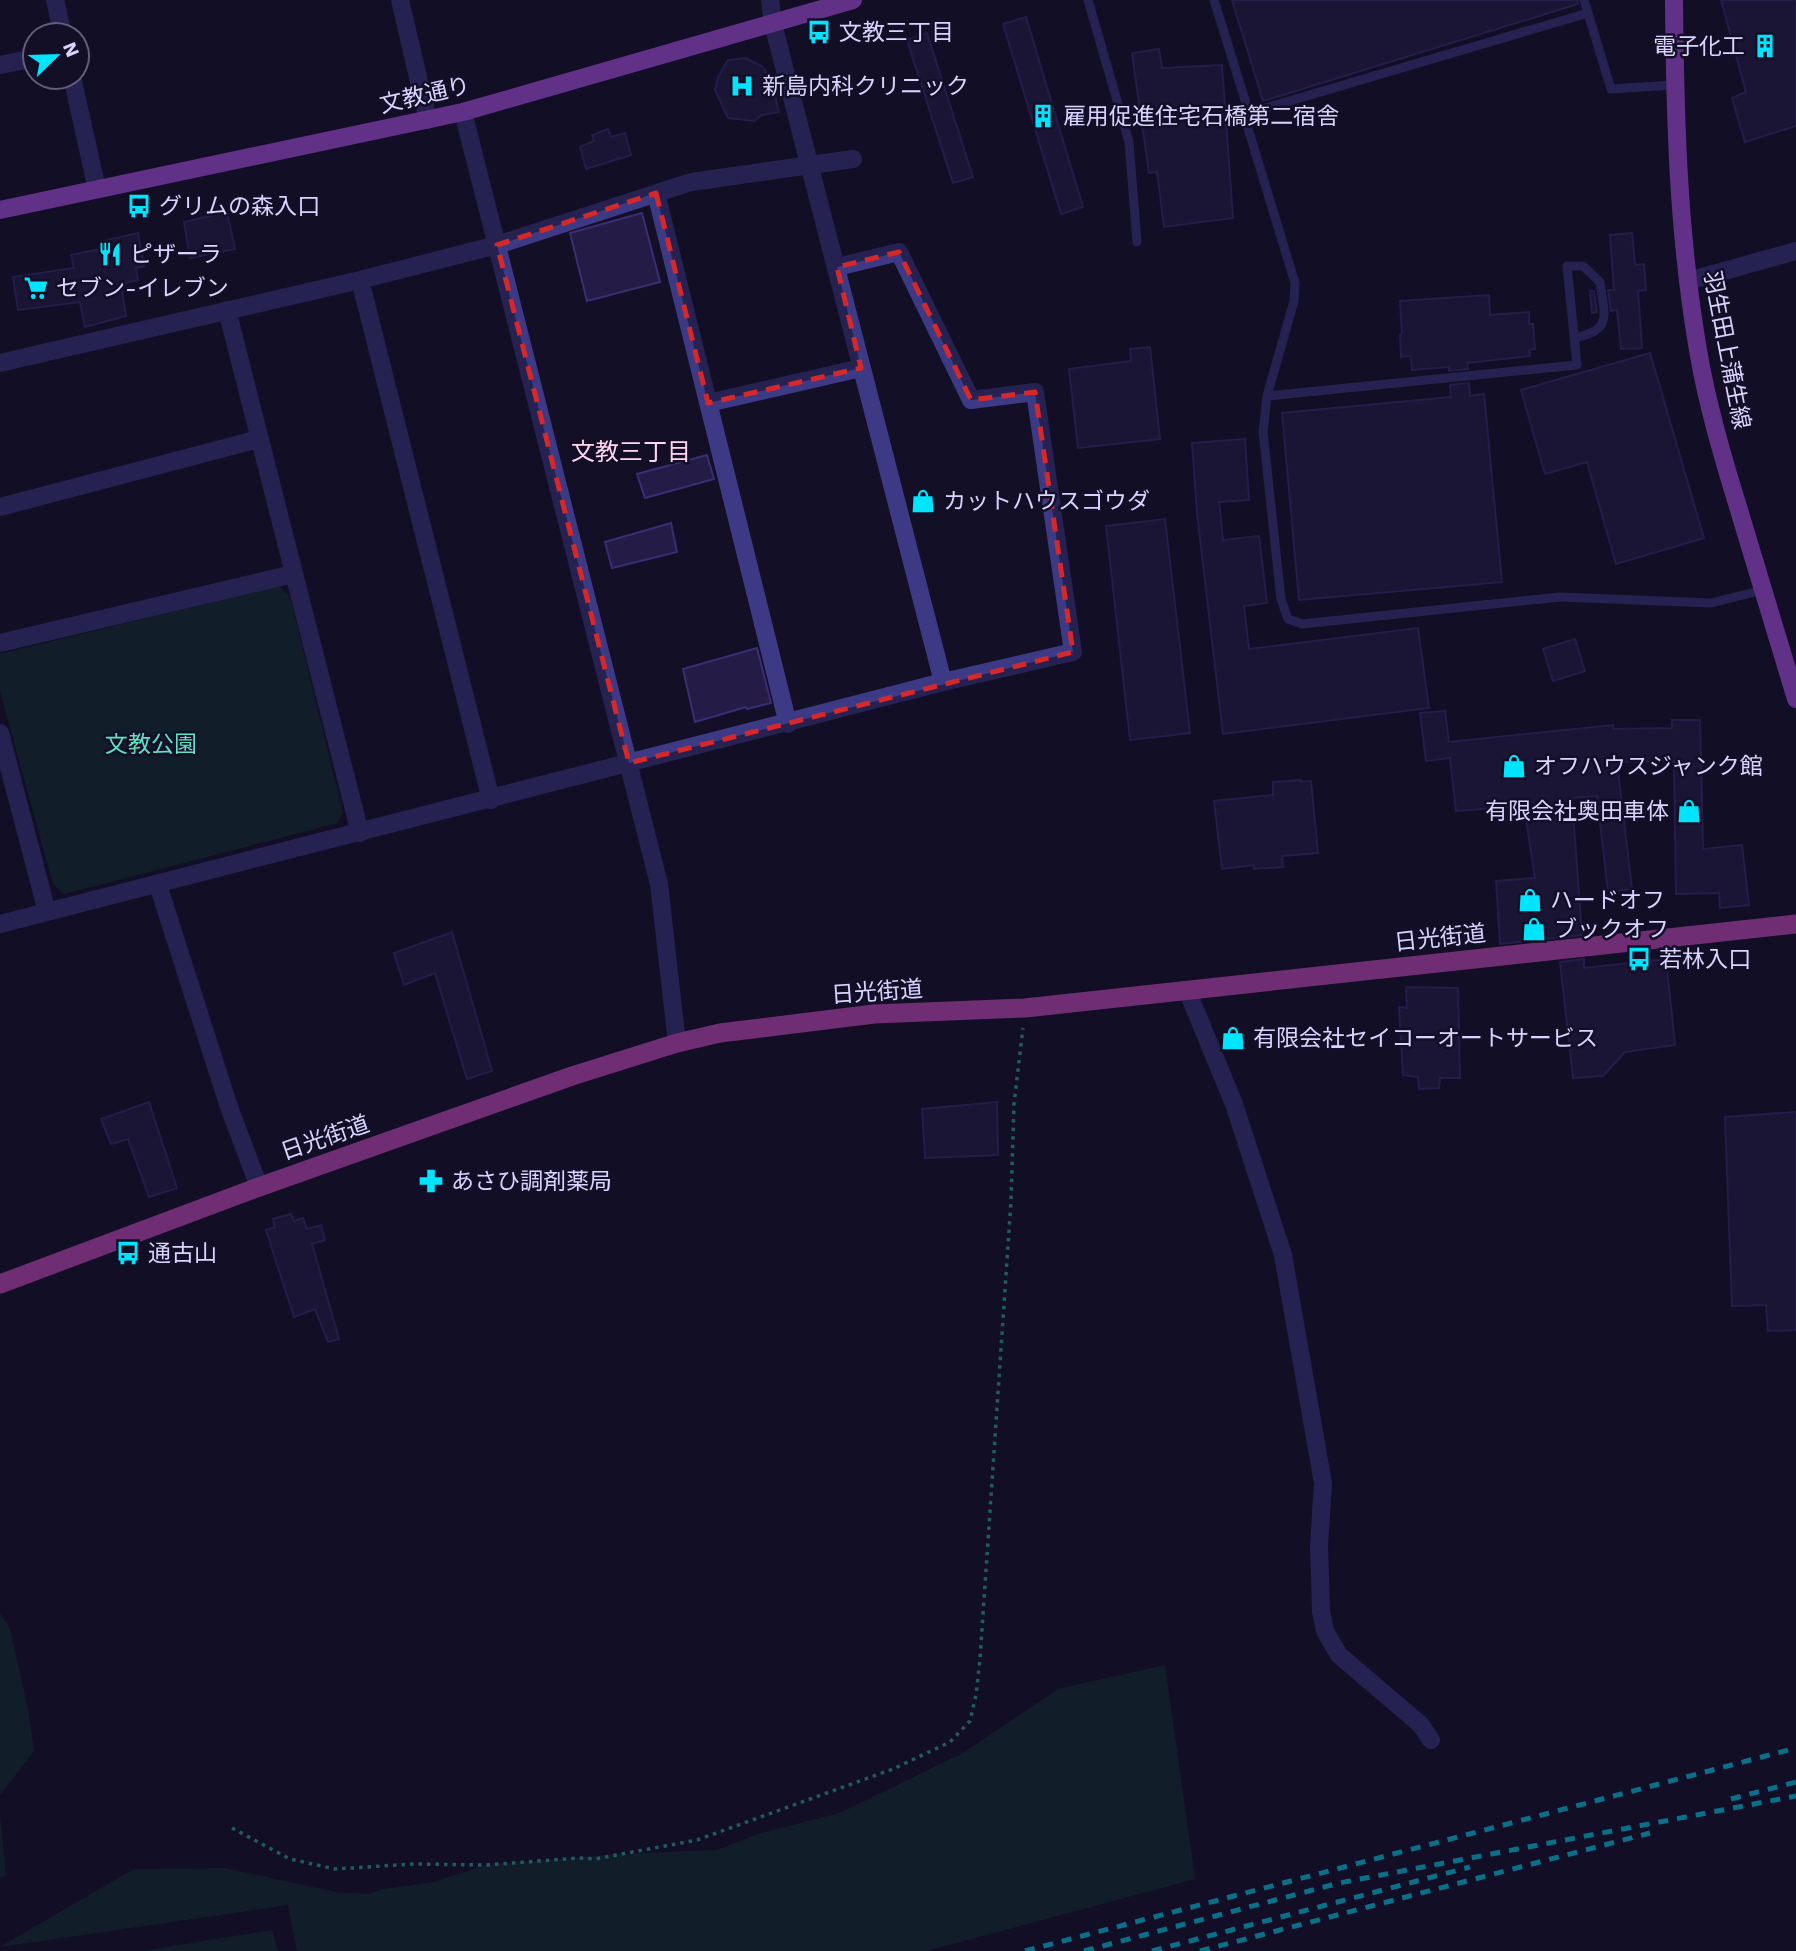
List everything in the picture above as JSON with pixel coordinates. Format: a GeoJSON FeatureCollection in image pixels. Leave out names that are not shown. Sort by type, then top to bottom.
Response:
{"type":"FeatureCollection","features":[{"type":"Feature","properties":{"kind":"highway","name":"日光街道"},"geometry":{"type":"LineString","coordinates":[[0,1284],[258,1187],[572,1076],[677,1042],[758,1027],[874,1014],[1025,1008],[1796,924]]}},
{"type":"Feature","properties":{"kind":"main road","name":"文教通り"},"geometry":{"type":"LineString","coordinates":[[0,210],[463,112],[853,0]]}},
{"type":"Feature","properties":{"kind":"main road","name":"羽生田上蒲生線"},"geometry":{"type":"LineString","coordinates":[[1674,0],[1678,163],[1688,281],[1698,352],[1711,412],[1796,699]]}},
{"type":"Feature","properties":{"kind":"street"},"geometry":{"type":"LineString","coordinates":[[55,0],[60,21]]}},
{"type":"Feature","properties":{"kind":"street"},"geometry":{"type":"LineString","coordinates":[[400,0],[428,120]]}},
{"type":"Feature","properties":{"kind":"street"},"geometry":{"type":"LineString","coordinates":[[770,0],[773,24],[943,682]]}},
{"type":"Feature","properties":{"kind":"street"},"geometry":{"type":"LineString","coordinates":[[0,65],[21,61]]}},
{"type":"Feature","properties":{"kind":"street"},"geometry":{"type":"LineString","coordinates":[[75,91],[97,189]]}},
{"type":"Feature","properties":{"kind":"street"},"geometry":{"type":"LineString","coordinates":[[463,112],[659,884],[677,1042]]}},
{"type":"Feature","properties":{"kind":"street"},"geometry":{"type":"LineString","coordinates":[[0,363],[360,280],[497,245],[691,182],[853,159]]}},
{"type":"Feature","properties":{"kind":"street"},"geometry":{"type":"LineString","coordinates":[[656,194],[788,724]]}},
{"type":"Feature","properties":{"kind":"street"},"geometry":{"type":"LineString","coordinates":[[1688,281],[1796,251]]}},
{"type":"Feature","properties":{"kind":"street"},"geometry":{"type":"LineString","coordinates":[[0,924],[788,724],[943,682],[1073,652],[1035,393],[971,400],[899,252],[837,267]]}},
{"type":"Feature","properties":{"kind":"street"},"geometry":{"type":"LineString","coordinates":[[360,280],[491,800]]}},
{"type":"Feature","properties":{"kind":"street"},"geometry":{"type":"LineString","coordinates":[[227,310],[360,833]]}},
{"type":"Feature","properties":{"kind":"street"},"geometry":{"type":"LineString","coordinates":[[708,403],[862,368]]}},
{"type":"Feature","properties":{"kind":"street"},"geometry":{"type":"LineString","coordinates":[[0,507],[259,439]]}},
{"type":"Feature","properties":{"kind":"street"},"geometry":{"type":"LineString","coordinates":[[0,643],[293,574]]}},
{"type":"Feature","properties":{"kind":"street"},"geometry":{"type":"LineString","coordinates":[[0,733],[6,780],[47,912]]}},
{"type":"Feature","properties":{"kind":"street"},"geometry":{"type":"LineString","coordinates":[[158,885],[229,1107],[258,1187]]}},
{"type":"Feature","properties":{"kind":"street"},"geometry":{"type":"LineString","coordinates":[[1187,990],[1234,1104],[1283,1255],[1323,1483],[1319,1546],[1321,1611],[1325,1631],[1339,1655],[1421,1725],[1432,1740]]}},
{"type":"Feature","properties":{"kind":"lane"},"geometry":{"type":"LineString","coordinates":[[1088,0],[1129,142],[1137,242]]}},
{"type":"Feature","properties":{"kind":"lane"},"geometry":{"type":"LineString","coordinates":[[1214,0],[1249,113],[1247,125],[1295,283],[1293,301],[1267,396],[1262,432],[1281,599],[1288,620],[1302,624],[1560,597],[1711,603],[1763,590]]}},
{"type":"Feature","properties":{"kind":"lane"},"geometry":{"type":"LineString","coordinates":[[1584,0],[1611,89],[1675,85]]}},
{"type":"Feature","properties":{"kind":"lane"},"geometry":{"type":"LineString","coordinates":[[1249,113],[1588,13]]}},
{"type":"Feature","properties":{"kind":"lane"},"geometry":{"type":"LineString","coordinates":[[1267,396],[1577,365],[1574,338],[1567,266],[1583,266],[1600,282],[1604,320],[1600,329],[1591,335],[1574,338]]}},
{"type":"Feature","properties":{"kind":"path"},"geometry":{"type":"LineString","coordinates":[[232,1828],[290,1859],[335,1869],[413,1864],[486,1865],[578,1858],[595,1860],[698,1840],[893,1769],[950,1742],[970,1721],[979,1671],[1010,1215],[1014,1104],[1025,1008]]}},
{"type":"Feature","properties":{"kind":"highlighted area"},"geometry":{"type":"Polygon","coordinates":[[[656,193],[708,403],[861,368],[837,267],[899,252],[971,400],[1035,392],[1073,652],[629,763],[497,245],[656,193]]]}},
{"type":"Feature","properties":{"kind":"green space","name":"文教公園"},"geometry":{"type":"Polygon","coordinates":[[[279,586],[290,597],[343,812],[338,823],[64,894],[53,884],[0,691],[0,654],[279,586]]]}},
{"type":"Feature","properties":{"kind":"green space"},"geometry":{"type":"Polygon","coordinates":[[[0,1613],[10,1629],[28,1709],[34,1751],[0,1795],[0,1613]]]}},
{"type":"Feature","properties":{"kind":"green space"},"geometry":{"type":"Polygon","coordinates":[[[1165,1665],[1195,1879],[926,1951],[297,1951],[288,1905],[0,1947],[134,1869],[225,1868],[335,1892],[368,1894],[434,1882],[486,1865],[622,1854],[717,1850],[761,1833],[840,1813],[965,1752],[1058,1689],[1165,1665]]]}},
{"type":"Feature","properties":{"kind":"green space"},"geometry":{"type":"Polygon","coordinates":[[[0,1815],[6,1875],[0,1878],[0,1815]]]}},
{"type":"Feature","properties":{"kind":"green space"},"geometry":{"type":"Polygon","coordinates":[[[272,1930],[278,1951],[143,1951],[272,1930]]]}},
{"type":"Feature","properties":{"kind":"building"},"geometry":{"type":"Polygon","coordinates":[[[1232,0],[1577,0],[1578,4],[1263,101],[1232,0]]]}},
{"type":"Feature","properties":{"kind":"building","name":"電子化工"},"geometry":{"type":"Polygon","coordinates":[[[1721,0],[1796,0],[1796,126],[1745,142],[1732,98],[1746,92],[1721,0]]]}},
{"type":"Feature","properties":{"kind":"building","name":"雇用促進住宅石橋第二宿舎"},"geometry":{"type":"Polygon","coordinates":[[[1026,17],[1083,207],[1061,214],[1003,24],[1026,17]]]}},
{"type":"Feature","properties":{"kind":"building"},"geometry":{"type":"Polygon","coordinates":[[[927,33],[973,177],[953,183],[907,40],[927,33]]]}},
{"type":"Feature","properties":{"kind":"building"},"geometry":{"type":"Polygon","coordinates":[[[1159,49],[1162,68],[1222,65],[1233,218],[1164,227],[1157,172],[1149,173],[1132,53],[1159,49]]]}},
{"type":"Feature","properties":{"kind":"building"},"geometry":{"type":"Polygon","coordinates":[[[746,58],[763,67],[771,80],[779,112],[762,115],[754,121],[728,118],[715,90],[718,77],[728,60],[746,58]]]}},
{"type":"Feature","properties":{"kind":"building"},"geometry":{"type":"Polygon","coordinates":[[[608,129],[611,137],[625,133],[631,155],[586,169],[580,147],[594,141],[592,135],[608,129]]]}},
{"type":"Feature","properties":{"kind":"building"},"geometry":{"type":"Polygon","coordinates":[[[227,212],[235,249],[190,258],[184,222],[227,212]]]}},
{"type":"Feature","properties":{"kind":"building"},"geometry":{"type":"Polygon","coordinates":[[[642,213],[660,282],[587,301],[570,233],[642,213]]]}},
{"type":"Feature","properties":{"kind":"building"},"geometry":{"type":"Polygon","coordinates":[[[138,233],[144,266],[136,268],[138,280],[121,284],[126,316],[85,327],[80,302],[18,310],[13,277],[74,268],[71,255],[105,248],[104,241],[138,233]]]}},
{"type":"Feature","properties":{"kind":"building"},"geometry":{"type":"Polygon","coordinates":[[[1632,233],[1635,265],[1644,264],[1646,290],[1638,291],[1642,348],[1621,349],[1617,310],[1611,311],[1608,290],[1614,290],[1610,235],[1632,233]]]}},
{"type":"Feature","properties":{"kind":"building"},"geometry":{"type":"Polygon","coordinates":[[[1590,291],[1594,291],[1597,312],[1592,313],[1590,291]]]}},
{"type":"Feature","properties":{"kind":"building"},"geometry":{"type":"Polygon","coordinates":[[[1489,295],[1490,315],[1529,312],[1535,349],[1529,350],[1530,356],[1467,363],[1468,369],[1449,371],[1449,367],[1412,370],[1411,356],[1401,357],[1400,301],[1489,295]]]}},
{"type":"Feature","properties":{"kind":"building"},"geometry":{"type":"Polygon","coordinates":[[[1150,347],[1160,439],[1078,448],[1069,369],[1131,361],[1130,349],[1150,347]]]}},
{"type":"Feature","properties":{"kind":"building"},"geometry":{"type":"Polygon","coordinates":[[[1650,353],[1704,538],[1616,564],[1587,462],[1545,474],[1521,390],[1650,353]]]}},
{"type":"Feature","properties":{"kind":"building"},"geometry":{"type":"Polygon","coordinates":[[[1469,383],[1470,396],[1484,394],[1502,582],[1299,600],[1282,413],[1451,397],[1450,385],[1469,383]]]}},
{"type":"Feature","properties":{"kind":"building"},"geometry":{"type":"Polygon","coordinates":[[[1245,439],[1249,500],[1219,502],[1223,540],[1259,536],[1267,603],[1244,606],[1249,649],[1418,628],[1429,708],[1223,734],[1197,513],[1192,443],[1245,439]]]}},
{"type":"Feature","properties":{"kind":"building"},"geometry":{"type":"Polygon","coordinates":[[[707,455],[714,479],[645,498],[637,474],[707,455]]]}},
{"type":"Feature","properties":{"kind":"building"},"geometry":{"type":"Polygon","coordinates":[[[1165,519],[1190,733],[1130,740],[1106,526],[1165,519]]]}},
{"type":"Feature","properties":{"kind":"building"},"geometry":{"type":"Polygon","coordinates":[[[671,523],[677,552],[612,568],[605,542],[671,523]]]}},
{"type":"Feature","properties":{"kind":"building"},"geometry":{"type":"Polygon","coordinates":[[[1575,639],[1585,671],[1553,681],[1543,649],[1575,639]]]}},
{"type":"Feature","properties":{"kind":"building"},"geometry":{"type":"Polygon","coordinates":[[[757,648],[771,703],[747,709],[746,707],[695,722],[683,669],[757,648]]]}},
{"type":"Feature","properties":{"kind":"building"},"geometry":{"type":"Polygon","coordinates":[[[1445,711],[1449,742],[1613,725],[1613,729],[1672,728],[1672,720],[1700,720],[1703,849],[1742,845],[1749,905],[1720,908],[1719,893],[1676,894],[1674,761],[1617,762],[1632,889],[1608,892],[1597,796],[1572,798],[1582,935],[1500,944],[1496,881],[1535,878],[1524,806],[1456,811],[1450,758],[1426,761],[1420,713],[1445,711]]]}},
{"type":"Feature","properties":{"kind":"building"},"geometry":{"type":"Polygon","coordinates":[[[1311,781],[1318,853],[1282,856],[1283,867],[1254,869],[1254,865],[1222,869],[1214,801],[1273,795],[1273,782],[1311,781]]]}},
{"type":"Feature","properties":{"kind":"building"},"geometry":{"type":"Polygon","coordinates":[[[452,932],[492,1071],[467,1079],[435,973],[404,985],[394,953],[452,932]]]}},
{"type":"Feature","properties":{"kind":"building"},"geometry":{"type":"Polygon","coordinates":[[[1584,959],[1584,968],[1666,959],[1675,1045],[1625,1052],[1603,1076],[1573,1078],[1560,962],[1584,959]]]}},
{"type":"Feature","properties":{"kind":"building"},"geometry":{"type":"Polygon","coordinates":[[[1406,987],[1458,988],[1460,1078],[1440,1078],[1439,1088],[1419,1089],[1418,1077],[1403,1075],[1399,1007],[1407,1008],[1406,987]]]}},
{"type":"Feature","properties":{"kind":"building"},"geometry":{"type":"Polygon","coordinates":[[[149,1102],[177,1188],[149,1197],[128,1139],[111,1144],[101,1119],[149,1102]]]}},
{"type":"Feature","properties":{"kind":"building"},"geometry":{"type":"Polygon","coordinates":[[[997,1102],[998,1155],[925,1158],[922,1109],[997,1102]]]}},
{"type":"Feature","properties":{"kind":"building"},"geometry":{"type":"Polygon","coordinates":[[[1796,1112],[1796,1330],[1768,1331],[1766,1305],[1732,1306],[1725,1117],[1796,1112]]]}},
{"type":"Feature","properties":{"kind":"building"},"geometry":{"type":"Polygon","coordinates":[[[291,1214],[294,1221],[303,1218],[307,1229],[321,1225],[325,1240],[312,1244],[339,1339],[328,1342],[315,1309],[294,1317],[266,1230],[275,1227],[273,1219],[291,1214]]]}},
{"type":"Feature","properties":{"kind":"railway"},"geometry":{"type":"LineString","coordinates":[[1025,1951],[1796,1748]]}},
{"type":"Feature","properties":{"kind":"railway"},"geometry":{"type":"LineString","coordinates":[[1731,1799],[1796,1782]]}},
{"type":"Feature","properties":{"kind":"railway"},"geometry":{"type":"LineString","coordinates":[[1084,1951],[1339,1883],[1796,1796]]}},
{"type":"Feature","properties":{"kind":"railway"},"geometry":{"type":"LineString","coordinates":[[1200,1951],[1650,1833]]}},
{"type":"Feature","properties":{"kind":"railway"},"geometry":{"type":"LineString","coordinates":[[1152,1951],[1470,1867]]}},
{"type":"Feature","properties":{"kind":"place","name":"文教三丁目"},"geometry":{"type":"Point","coordinates":[819,32]}},
{"type":"Feature","properties":{"kind":"place","name":"電子化工"},"geometry":{"type":"Point","coordinates":[1765,46]}},
{"type":"Feature","properties":{"kind":"place","name":"新島内科クリニック"},"geometry":{"type":"Point","coordinates":[742,86]}},
{"type":"Feature","properties":{"kind":"place","name":"雇用促進住宅石橋第二宿舎"},"geometry":{"type":"Point","coordinates":[1043,116]}},
{"type":"Feature","properties":{"kind":"place","name":"グリムの森入口"},"geometry":{"type":"Point","coordinates":[139,206]}},
{"type":"Feature","properties":{"kind":"place","name":"ピザーラ"},"geometry":{"type":"Point","coordinates":[110,254]}},
{"type":"Feature","properties":{"kind":"place","name":"セブン-イレブン"},"geometry":{"type":"Point","coordinates":[36,288]}},
{"type":"Feature","properties":{"kind":"place","name":"カットハウスゴウダ"},"geometry":{"type":"Point","coordinates":[923,501]}},
{"type":"Feature","properties":{"kind":"place","name":"オフハウスジャンク館"},"geometry":{"type":"Point","coordinates":[1514,766]}},
{"type":"Feature","properties":{"kind":"place","name":"有限会社奥田車体"},"geometry":{"type":"Point","coordinates":[1689,811]}},
{"type":"Feature","properties":{"kind":"place","name":"ハードオフ"},"geometry":{"type":"Point","coordinates":[1530,900]}},
{"type":"Feature","properties":{"kind":"place","name":"ブックオフ"},"geometry":{"type":"Point","coordinates":[1534,929]}},
{"type":"Feature","properties":{"kind":"place","name":"若林入口"},"geometry":{"type":"Point","coordinates":[1639,959]}},
{"type":"Feature","properties":{"kind":"place","name":"有限会社セイコーオートサービス"},"geometry":{"type":"Point","coordinates":[1233,1038]}},
{"type":"Feature","properties":{"kind":"place","name":"あさひ調剤薬局"},"geometry":{"type":"Point","coordinates":[431,1181]}},
{"type":"Feature","properties":{"kind":"place","name":"通古山"},"geometry":{"type":"Point","coordinates":[128,1253]}},
{"type":"Feature","properties":{"kind":"district","name":"文教三丁目"},"geometry":{"type":"Point","coordinates":[631,452]}}]}
